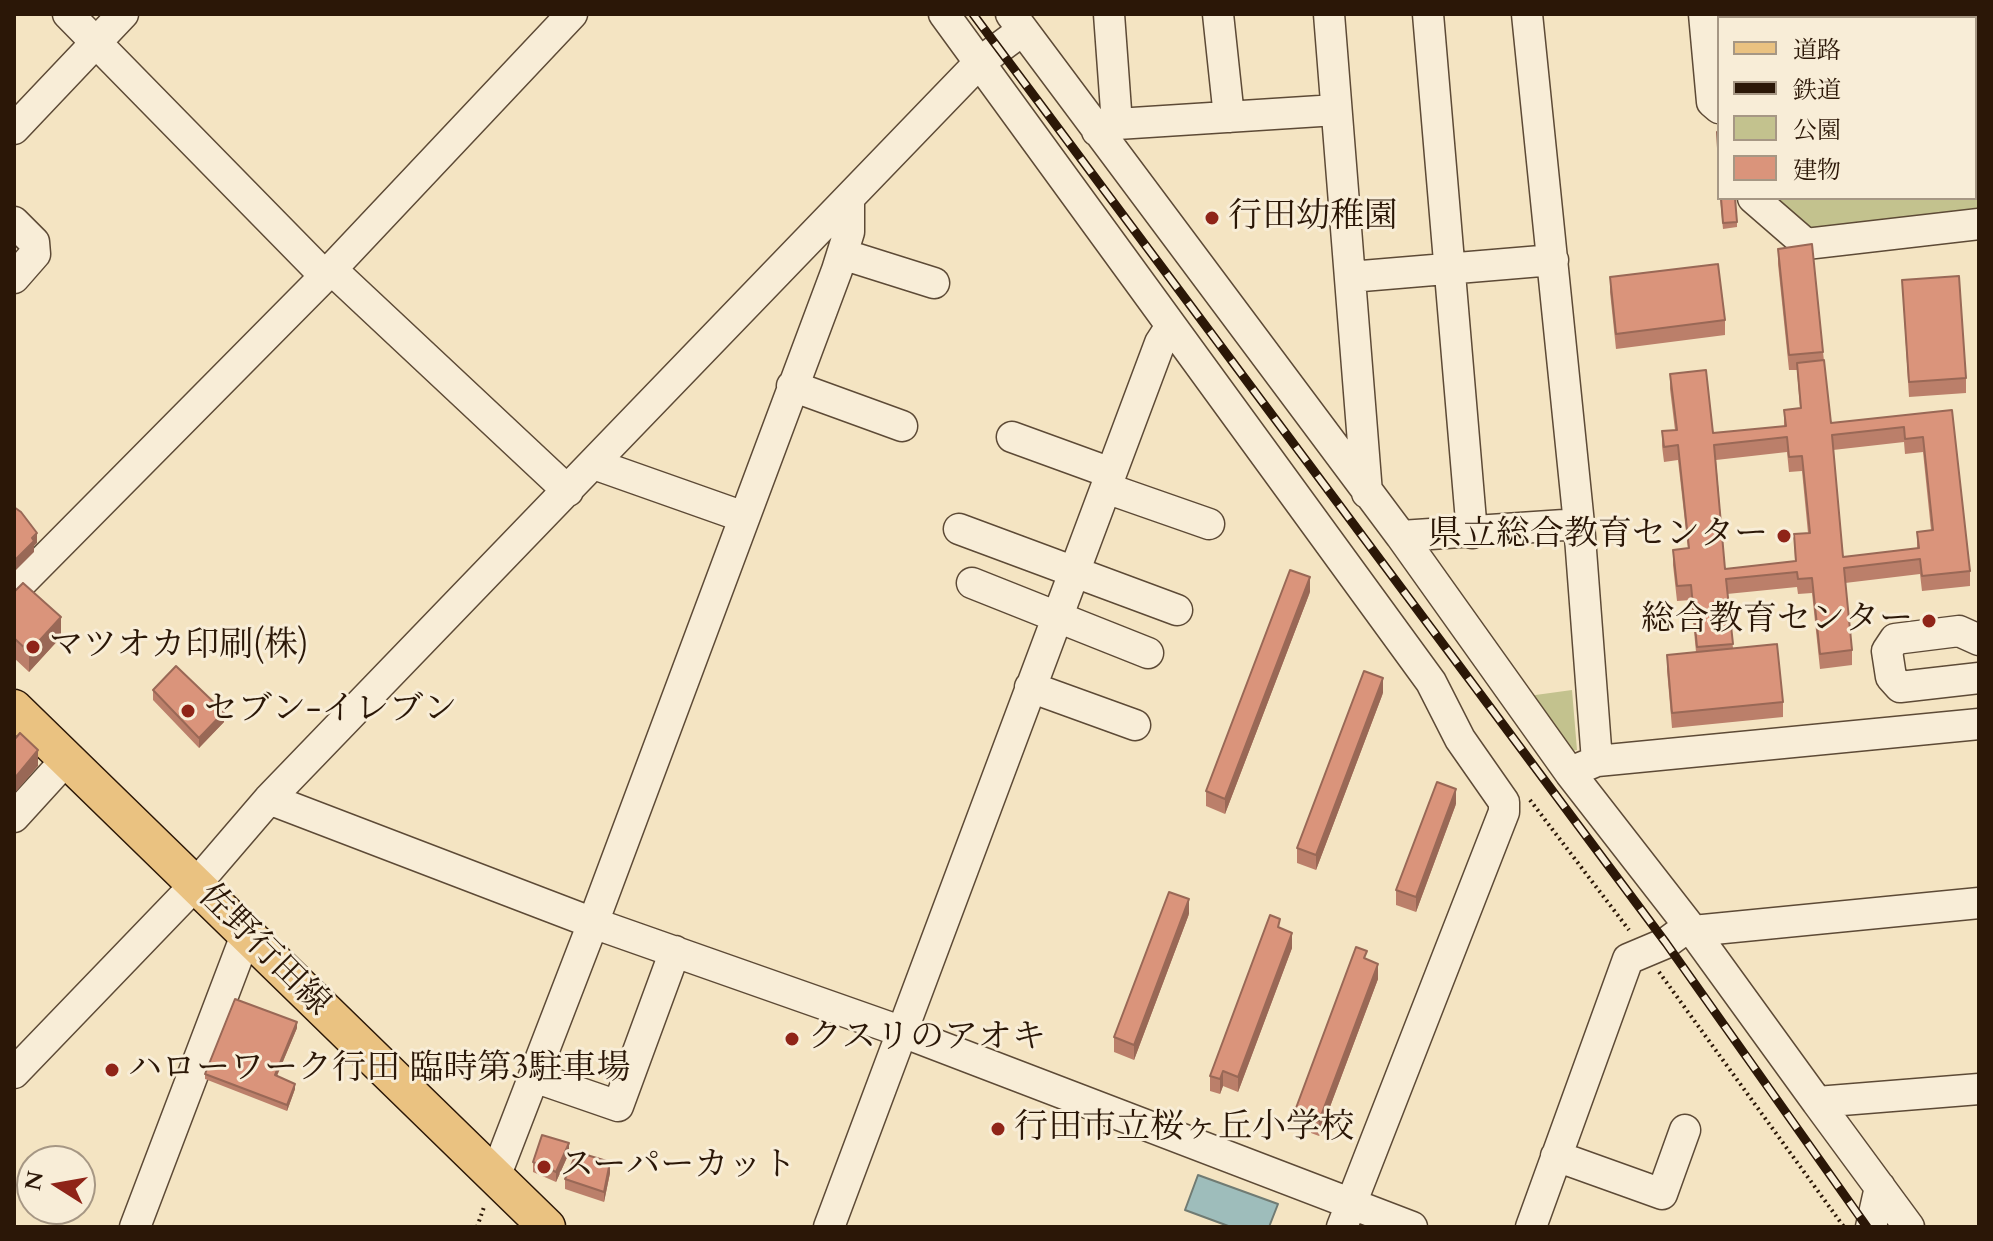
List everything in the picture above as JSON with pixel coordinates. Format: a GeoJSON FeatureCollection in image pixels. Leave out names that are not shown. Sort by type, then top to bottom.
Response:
{"type":"FeatureCollection","features":[{"type":"Feature","properties":{"kind":"main road","name":"佐野行田線"},"geometry":{"type":"LineString","coordinates":[[14,708],[547,1227]]}},
{"type":"Feature","properties":{"kind":"street"},"geometry":{"type":"LineString","coordinates":[[68,14],[328,272],[568,491]]}},
{"type":"Feature","properties":{"kind":"street"},"geometry":{"type":"LineString","coordinates":[[14,129],[123,14]]}},
{"type":"Feature","properties":{"kind":"street"},"geometry":{"type":"LineString","coordinates":[[14,590],[328,272],[572,14]]}},
{"type":"Feature","properties":{"kind":"street"},"geometry":{"type":"LineString","coordinates":[[944,14],[1431,682],[1460,739],[1504,802],[1504,812],[1346,1216]]}},
{"type":"Feature","properties":{"kind":"street"},"geometry":{"type":"LineString","coordinates":[[1107,127],[1109,14]]}},
{"type":"Feature","properties":{"kind":"street"},"geometry":{"type":"LineString","coordinates":[[1218,14],[1229,117]]}},
{"type":"Feature","properties":{"kind":"street"},"geometry":{"type":"LineString","coordinates":[[1329,14],[1367,493]]}},
{"type":"Feature","properties":{"kind":"street"},"geometry":{"type":"LineString","coordinates":[[1428,14],[1472,533]]}},
{"type":"Feature","properties":{"kind":"street"},"geometry":{"type":"LineString","coordinates":[[1527,14],[1579,524],[1584,767]]}},
{"type":"Feature","properties":{"kind":"street"},"geometry":{"type":"LineString","coordinates":[[1704,14],[1712,102],[1717,106]]}},
{"type":"Feature","properties":{"kind":"street"},"geometry":{"type":"LineString","coordinates":[[14,1073],[196,884],[269,799],[849,201],[1017,22],[1107,127],[1367,493],[1584,767],[1691,928],[1909,1227]]}},
{"type":"Feature","properties":{"kind":"street"},"geometry":{"type":"LineString","coordinates":[[1107,127],[1336,110]]}},
{"type":"Feature","properties":{"kind":"street"},"geometry":{"type":"LineString","coordinates":[[1755,200],[1806,244],[1979,224]]}},
{"type":"Feature","properties":{"kind":"street"},"geometry":{"type":"LineString","coordinates":[[495,1177],[842,254],[849,232],[849,201]]}},
{"type":"Feature","properties":{"kind":"street"},"geometry":{"type":"LineString","coordinates":[[14,222],[34,242],[35,254],[14,278]]}},
{"type":"Feature","properties":{"kind":"street"},"geometry":{"type":"LineString","coordinates":[[842,254],[934,283]]}},
{"type":"Feature","properties":{"kind":"street"},"geometry":{"type":"LineString","coordinates":[[1350,277],[1553,260]]}},
{"type":"Feature","properties":{"kind":"street"},"geometry":{"type":"LineString","coordinates":[[829,1227],[1160,343],[1171,326]]}},
{"type":"Feature","properties":{"kind":"street"},"geometry":{"type":"LineString","coordinates":[[792,386],[902,426]]}},
{"type":"Feature","properties":{"kind":"street"},"geometry":{"type":"LineString","coordinates":[[1012,437],[1209,524]]}},
{"type":"Feature","properties":{"kind":"street"},"geometry":{"type":"LineString","coordinates":[[594,464],[744,517]]}},
{"type":"Feature","properties":{"kind":"street"},"geometry":{"type":"LineString","coordinates":[[1401,536],[1579,524]]}},
{"type":"Feature","properties":{"kind":"street"},"geometry":{"type":"LineString","coordinates":[[959,529],[1177,610]]}},
{"type":"Feature","properties":{"kind":"street"},"geometry":{"type":"LineString","coordinates":[[972,583],[1148,653]]}},
{"type":"Feature","properties":{"kind":"street"},"geometry":{"type":"LineString","coordinates":[[1979,640],[1959,631],[1895,639],[1887,651],[1891,677],[1900,687],[1979,678]]}},
{"type":"Feature","properties":{"kind":"street"},"geometry":{"type":"LineString","coordinates":[[1030,687],[1135,725]]}},
{"type":"Feature","properties":{"kind":"street"},"geometry":{"type":"LineString","coordinates":[[1584,767],[1979,724]]}},
{"type":"Feature","properties":{"kind":"street"},"geometry":{"type":"LineString","coordinates":[[14,817],[66,760]]}},
{"type":"Feature","properties":{"kind":"street"},"geometry":{"type":"LineString","coordinates":[[269,799],[593,923],[900,1031],[1346,1216],[1412,1227]]}},
{"type":"Feature","properties":{"kind":"street"},"geometry":{"type":"LineString","coordinates":[[1531,1227],[1628,959],[1666,943],[1691,928],[1979,903]]}},
{"type":"Feature","properties":{"kind":"street"},"geometry":{"type":"LineString","coordinates":[[135,1227],[246,935]]}},
{"type":"Feature","properties":{"kind":"street"},"geometry":{"type":"LineString","coordinates":[[534,1077],[618,1106],[675,951]]}},
{"type":"Feature","properties":{"kind":"street"},"geometry":{"type":"LineString","coordinates":[[1817,1102],[1979,1089]]}},
{"type":"Feature","properties":{"kind":"street"},"geometry":{"type":"LineString","coordinates":[[1556,1156],[1662,1194],[1685,1130]]}},
{"type":"Feature","properties":{"kind":"street"},"geometry":{"type":"LineString","coordinates":[[1871,1227],[1880,1187]]}},
{"type":"Feature","properties":{"kind":"path"},"geometry":{"type":"LineString","coordinates":[[1528,798],[1631,933]]}},
{"type":"Feature","properties":{"kind":"path"},"geometry":{"type":"LineString","coordinates":[[1658,970],[1844,1227]]}},
{"type":"Feature","properties":{"kind":"green space"},"geometry":{"type":"Polygon","coordinates":[[[1979,14],[1979,211],[1810,232],[1773,200],[1977,200],[1977,16],[1718,16],[1979,14]]]}},
{"type":"Feature","properties":{"kind":"green space"},"geometry":{"type":"Polygon","coordinates":[[[1572,690],[1577,750],[1562,753],[1521,697],[1572,690]]]}},
{"type":"Feature","properties":{"kind":"water"},"geometry":{"type":"Polygon","coordinates":[[[1198,1175],[1278,1204],[1269,1227],[1231,1227],[1185,1210],[1198,1175]]]}},
{"type":"Feature","properties":{"kind":"building"},"geometry":{"type":"Polygon","coordinates":[[[1721,200],[1735,200],[1737,222],[1723,223],[1721,200]]]}},
{"type":"Feature","properties":{"kind":"building"},"geometry":{"type":"Polygon","coordinates":[[[1812,244],[1823,352],[1789,355],[1778,249],[1812,244]]]}},
{"type":"Feature","properties":{"kind":"building"},"geometry":{"type":"Polygon","coordinates":[[[1718,264],[1725,320],[1616,334],[1610,277],[1718,264]]]}},
{"type":"Feature","properties":{"kind":"building"},"geometry":{"type":"Polygon","coordinates":[[[1959,276],[1966,378],[1909,382],[1902,280],[1959,276]]]}},
{"type":"Feature","properties":{"kind":"building"},"geometry":{"type":"Polygon","coordinates":[[[1824,360],[1831,423],[1952,410],[1970,571],[1922,576],[1920,559],[1844,568],[1852,650],[1820,654],[1812,578],[1798,579],[1797,572],[1726,579],[1733,644],[1697,647],[1691,585],[1677,586],[1673,550],[1689,548],[1678,445],[1664,447],[1662,431],[1677,430],[1670,374],[1706,370],[1713,433],[1786,426],[1784,410],[1801,408],[1797,363],[1824,360]],[[1904,427],[1832,435],[1843,557],[1919,548],[1917,532],[1933,530],[1923,437],[1905,439],[1904,427]],[[1787,437],[1714,445],[1725,569],[1796,561],[1794,534],[1810,533],[1802,456],[1789,457],[1787,437]]]}},
{"type":"Feature","properties":{"kind":"building"},"geometry":{"type":"Polygon","coordinates":[[[14,507],[37,533],[32,538],[34,541],[14,561],[14,507]]]}},
{"type":"Feature","properties":{"kind":"building"},"geometry":{"type":"Polygon","coordinates":[[[1290,570],[1310,577],[1225,799],[1206,791],[1290,570]]]}},
{"type":"Feature","properties":{"kind":"building"},"geometry":{"type":"Polygon","coordinates":[[[23,583],[61,617],[29,652],[14,638],[14,592],[23,583]]]}},
{"type":"Feature","properties":{"kind":"building"},"geometry":{"type":"Polygon","coordinates":[[[1777,644],[1783,702],[1672,713],[1667,655],[1777,644]]]}},
{"type":"Feature","properties":{"kind":"building","name":"セブン-イレブン"},"geometry":{"type":"Polygon","coordinates":[[[176,666],[224,712],[199,738],[153,690],[176,666]]]}},
{"type":"Feature","properties":{"kind":"building"},"geometry":{"type":"Polygon","coordinates":[[[1364,671],[1383,678],[1316,855],[1297,848],[1364,671]]]}},
{"type":"Feature","properties":{"kind":"building"},"geometry":{"type":"Polygon","coordinates":[[[20,733],[38,750],[14,779],[14,740],[20,733]]]}},
{"type":"Feature","properties":{"kind":"building"},"geometry":{"type":"Polygon","coordinates":[[[1437,782],[1456,789],[1416,897],[1396,890],[1437,782]]]}},
{"type":"Feature","properties":{"kind":"building"},"geometry":{"type":"Polygon","coordinates":[[[1169,892],[1189,899],[1134,1045],[1114,1037],[1169,892]]]}},
{"type":"Feature","properties":{"kind":"building"},"geometry":{"type":"Polygon","coordinates":[[[1270,915],[1280,919],[1278,927],[1292,933],[1238,1077],[1223,1071],[1220,1079],[1210,1076],[1270,915]]]}},
{"type":"Feature","properties":{"kind":"building"},"geometry":{"type":"Polygon","coordinates":[[[1356,947],[1367,951],[1364,958],[1378,964],[1319,1121],[1311,1118],[1312,1114],[1296,1108],[1356,947]]]}},
{"type":"Feature","properties":{"kind":"building"},"geometry":{"type":"Polygon","coordinates":[[[235,999],[297,1022],[275,1075],[295,1084],[287,1105],[205,1074],[235,999]]]}},
{"type":"Feature","properties":{"kind":"building"},"geometry":{"type":"Polygon","coordinates":[[[542,1135],[569,1143],[556,1172],[533,1162],[542,1135]]]}},
{"type":"Feature","properties":{"kind":"building"},"geometry":{"type":"Polygon","coordinates":[[[577,1152],[610,1162],[604,1192],[565,1179],[577,1152]]]}},
{"type":"Feature","properties":{"kind":"railway"},"geometry":{"type":"LineString","coordinates":[[973,14],[1666,943],[1867,1227]]}},
{"type":"Feature","properties":{"kind":"place","name":"行田幼稚園"},"geometry":{"type":"Point","coordinates":[1212,218]}},
{"type":"Feature","properties":{"kind":"place","name":"県立総合教育センター"},"geometry":{"type":"Point","coordinates":[1784,536]}},
{"type":"Feature","properties":{"kind":"place","name":"総合教育センター"},"geometry":{"type":"Point","coordinates":[1929,621]}},
{"type":"Feature","properties":{"kind":"place","name":"マツオカ印刷(株)"},"geometry":{"type":"Point","coordinates":[33,647]}},
{"type":"Feature","properties":{"kind":"place","name":"セブン-イレブン"},"geometry":{"type":"Point","coordinates":[188,711]}},
{"type":"Feature","properties":{"kind":"place","name":"クスリのアオキ"},"geometry":{"type":"Point","coordinates":[792,1039]}},
{"type":"Feature","properties":{"kind":"place","name":"ハローワーク行田 臨時第3駐車場"},"geometry":{"type":"Point","coordinates":[112,1070]}},
{"type":"Feature","properties":{"kind":"place","name":"行田市立桜ヶ丘小学校"},"geometry":{"type":"Point","coordinates":[998,1129]}},
{"type":"Feature","properties":{"kind":"place","name":"スーパーカット"},"geometry":{"type":"Point","coordinates":[544,1167]}}]}
